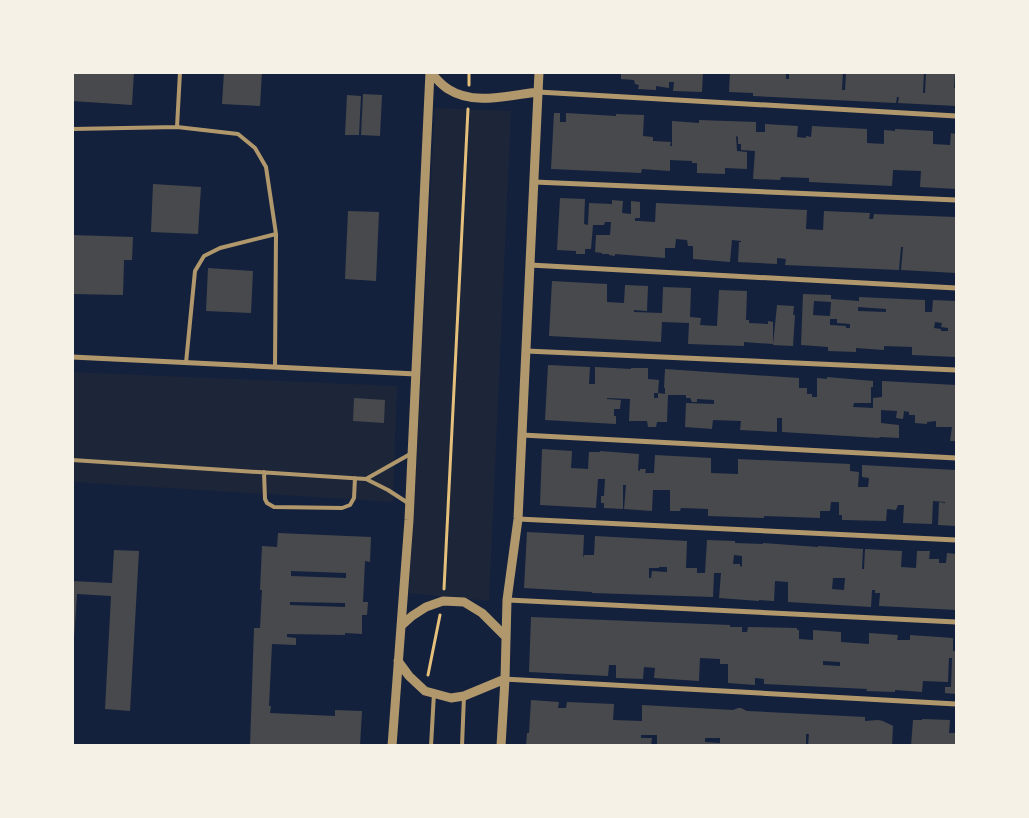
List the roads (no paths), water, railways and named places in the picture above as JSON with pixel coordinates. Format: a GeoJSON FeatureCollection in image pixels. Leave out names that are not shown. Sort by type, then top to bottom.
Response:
{"type":"FeatureCollection","features":[{"type":"Feature","properties":{"kind":"street"},"geometry":{"type":"LineString","coordinates":[[430,72],[448,89],[468,98],[490,98],[538,92],[956,116]]}},
{"type":"Feature","properties":{"kind":"street"},"geometry":{"type":"LineString","coordinates":[[392,746],[410,505],[430,72]]}},
{"type":"Feature","properties":{"kind":"street"},"geometry":{"type":"LineString","coordinates":[[501,746],[507,600],[518,519],[539,72]]}},
{"type":"Feature","properties":{"kind":"street"},"geometry":{"type":"LineString","coordinates":[[534,182],[956,200]]}},
{"type":"Feature","properties":{"kind":"street"},"geometry":{"type":"LineString","coordinates":[[530,265],[956,288]]}},
{"type":"Feature","properties":{"kind":"street"},"geometry":{"type":"LineString","coordinates":[[526,351],[956,370]]}},
{"type":"Feature","properties":{"kind":"street"},"geometry":{"type":"LineString","coordinates":[[72,357],[416,374]]}},
{"type":"Feature","properties":{"kind":"street"},"geometry":{"type":"LineString","coordinates":[[522,435],[956,458]]}},
{"type":"Feature","properties":{"kind":"street"},"geometry":{"type":"LineString","coordinates":[[518,519],[956,540]]}},
{"type":"Feature","properties":{"kind":"street"},"geometry":{"type":"LineString","coordinates":[[401,626],[426,607],[443,600],[464,602],[482,613],[506,637]]}},
{"type":"Feature","properties":{"kind":"street"},"geometry":{"type":"LineString","coordinates":[[507,600],[956,622]]}},
{"type":"Feature","properties":{"kind":"street"},"geometry":{"type":"LineString","coordinates":[[398,662],[409,676],[429,692],[451,698],[464,696],[505,679],[956,704]]}},
{"type":"Feature","properties":{"kind":"lane"},"geometry":{"type":"LineString","coordinates":[[177,127],[180,72]]}},
{"type":"Feature","properties":{"kind":"lane"},"geometry":{"type":"LineString","coordinates":[[72,129],[177,127],[238,134],[255,148],[266,167],[276,234],[276,367]]}},
{"type":"Feature","properties":{"kind":"lane"},"geometry":{"type":"LineString","coordinates":[[186,363],[195,271],[204,256],[220,248],[276,234]]}},
{"type":"Feature","properties":{"kind":"lane"},"geometry":{"type":"LineString","coordinates":[[366,479],[412,453]]}},
{"type":"Feature","properties":{"kind":"lane"},"geometry":{"type":"LineString","coordinates":[[72,460],[366,479],[388,490],[410,505]]}},
{"type":"Feature","properties":{"kind":"lane"},"geometry":{"type":"LineString","coordinates":[[264,472],[265,499],[267,504],[274,508],[342,508],[350,505],[354,498],[355,478]]}},
{"type":"Feature","properties":{"kind":"lane"},"geometry":{"type":"LineString","coordinates":[[429,692],[431,746]]}},
{"type":"Feature","properties":{"kind":"lane"},"geometry":{"type":"LineString","coordinates":[[462,746],[464,696]]}}]}
